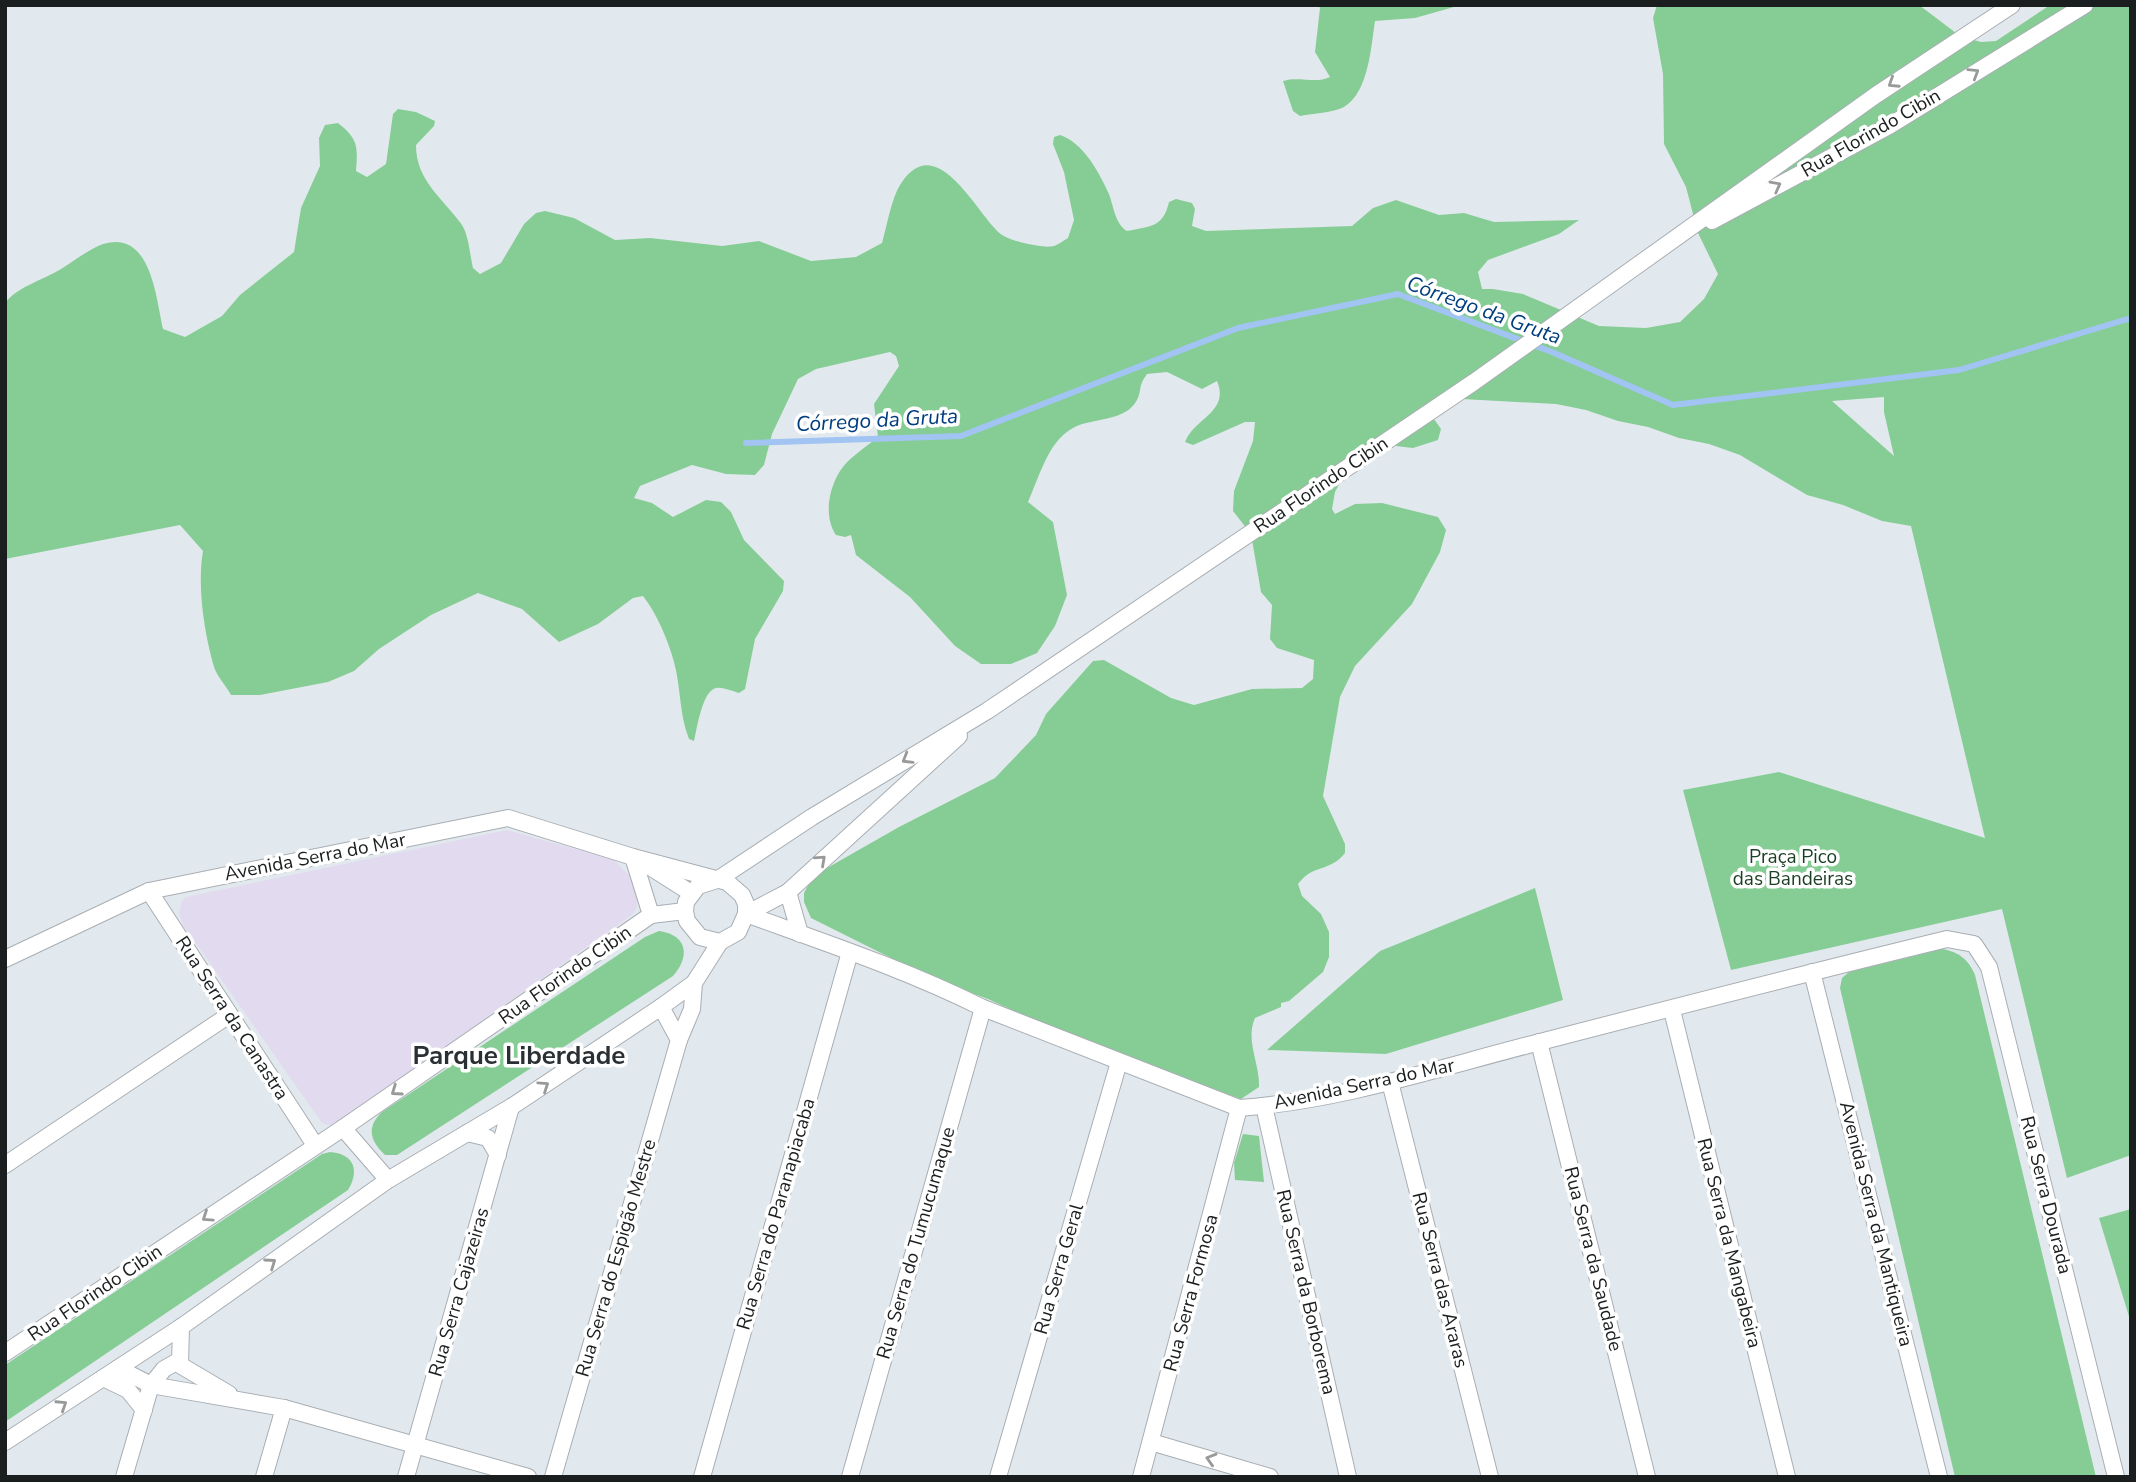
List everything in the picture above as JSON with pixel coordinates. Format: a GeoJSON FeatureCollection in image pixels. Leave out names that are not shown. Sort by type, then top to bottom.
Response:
{"type":"FeatureCollection","features":[{"type":"Feature","properties":{"kind":"street","name":"Rua Florindo Cibin"},"geometry":{"type":"LineString","coordinates":[[691,892],[707,881],[717,880],[811,817],[987,711],[1474,382],[1876,95],[2011,5]]}},
{"type":"Feature","properties":{"kind":"street","name":"Rua Florindo Cibin"},"geometry":{"type":"LineString","coordinates":[[1652,253],[1888,126],[2085,5]]}},
{"type":"Feature","properties":{"kind":"street","name":"Rua Florindo Cibin"},"geometry":{"type":"LineString","coordinates":[[746,914],[788,892],[987,711]]}},
{"type":"Feature","properties":{"kind":"street","name":"Avenida Serra do Mar"},"geometry":{"type":"LineString","coordinates":[[5,960],[149,891],[508,818],[735,887],[746,904],[746,914],[850,952],[983,1008],[1239,1108],[1264,1107],[1390,1083],[1539,1042],[1947,939]]}},
{"type":"Feature","properties":{"kind":"street","name":"Avenida Serra do Mar"},"geometry":{"type":"LineString","coordinates":[[633,857],[691,892]]}},
{"type":"Feature","properties":{"kind":"street"},"geometry":{"type":"LineString","coordinates":[[633,857],[651,915]]}},
{"type":"Feature","properties":{"kind":"street","name":"Rua Serra da Canastra"},"geometry":{"type":"LineString","coordinates":[[149,891],[315,1145]]}},
{"type":"Feature","properties":{"kind":"street"},"geometry":{"type":"LineString","coordinates":[[691,892],[685,911],[687,922],[700,937],[720,942]]}},
{"type":"Feature","properties":{"kind":"street"},"geometry":{"type":"LineString","coordinates":[[788,892],[800,934]]}},
{"type":"Feature","properties":{"kind":"street","name":"Rua Florindo Cibin"},"geometry":{"type":"LineString","coordinates":[[5,1353],[343,1128],[651,915],[685,911]]}},
{"type":"Feature","properties":{"kind":"street"},"geometry":{"type":"LineString","coordinates":[[5,1442],[181,1327],[388,1180],[512,1107],[661,1007],[694,983],[720,942],[738,932],[746,914]]}},
{"type":"Feature","properties":{"kind":"street","name":"Rua Serra Dourada"},"geometry":{"type":"LineString","coordinates":[[1947,939],[1974,944],[1989,967],[2116,1477]]}},
{"type":"Feature","properties":{"kind":"street","name":"Rua Serra do Paranapiacaba"},"geometry":{"type":"LineString","coordinates":[[702,1477],[850,952]]}},
{"type":"Feature","properties":{"kind":"street","name":"Avenida Serra da Mantiqueira"},"geometry":{"type":"LineString","coordinates":[[1812,972],[1939,1477]]}},
{"type":"Feature","properties":{"kind":"street","name":"Rua Serra do Espigão Mestre"},"geometry":{"type":"LineString","coordinates":[[553,1477],[679,1040],[692,1009],[694,983]]}},
{"type":"Feature","properties":{"kind":"street"},"geometry":{"type":"LineString","coordinates":[[661,1007],[679,1040]]}},
{"type":"Feature","properties":{"kind":"street","name":"Rua Serra do Tumucumaque"},"geometry":{"type":"LineString","coordinates":[[850,1477],[983,1008]]}},
{"type":"Feature","properties":{"kind":"street","name":"Rua Serra da Mangabeira"},"geometry":{"type":"LineString","coordinates":[[1672,1010],[1787,1477]]}},
{"type":"Feature","properties":{"kind":"street"},"geometry":{"type":"LineString","coordinates":[[5,1165],[229,1015]]}},
{"type":"Feature","properties":{"kind":"street","name":"Rua Serra da Saudade"},"geometry":{"type":"LineString","coordinates":[[1539,1042],[1647,1477]]}},
{"type":"Feature","properties":{"kind":"street","name":"Rua Serra Geral"},"geometry":{"type":"LineString","coordinates":[[998,1477],[1119,1062]]}},
{"type":"Feature","properties":{"kind":"street","name":"Rua Serra das Araras"},"geometry":{"type":"LineString","coordinates":[[1390,1083],[1490,1477]]}},
{"type":"Feature","properties":{"kind":"street","name":"Rua Serra Cajazeiras"},"geometry":{"type":"LineString","coordinates":[[406,1477],[512,1107]]}},
{"type":"Feature","properties":{"kind":"street","name":"Rua Serra da Borborema"},"geometry":{"type":"LineString","coordinates":[[1264,1107],[1348,1477]]}},
{"type":"Feature","properties":{"kind":"street","name":"Rua Serra Formosa"},"geometry":{"type":"LineString","coordinates":[[1141,1477],[1239,1108]]}},
{"type":"Feature","properties":{"kind":"street"},"geometry":{"type":"LineString","coordinates":[[343,1128],[388,1180]]}},
{"type":"Feature","properties":{"kind":"street"},"geometry":{"type":"LineString","coordinates":[[467,1133],[488,1138],[498,1156]]}},
{"type":"Feature","properties":{"kind":"street"},"geometry":{"type":"LineString","coordinates":[[181,1327],[180,1365],[237,1399]]}},
{"type":"Feature","properties":{"kind":"street"},"geometry":{"type":"LineString","coordinates":[[124,1477],[151,1385],[164,1369],[180,1360]]}},
{"type":"Feature","properties":{"kind":"street"},"geometry":{"type":"LineString","coordinates":[[118,1368],[151,1385],[284,1408],[528,1477]]}},
{"type":"Feature","properties":{"kind":"street"},"geometry":{"type":"LineString","coordinates":[[103,1378],[128,1390],[144,1410]]}},
{"type":"Feature","properties":{"kind":"street"},"geometry":{"type":"LineString","coordinates":[[264,1477],[284,1408]]}},
{"type":"Feature","properties":{"kind":"street"},"geometry":{"type":"LineString","coordinates":[[1152,1441],[1270,1477]]}},
{"type":"Feature","properties":{"kind":"shaded area"},"geometry":{"type":"Polygon","coordinates":[[[507,830],[614,860],[630,876],[637,889],[637,907],[633,914],[339,1122],[332,1126],[322,1123],[183,925],[179,913],[182,901],[186,897],[507,830]]]}},
{"type":"Feature","properties":{"kind":"green space"},"geometry":{"type":"Polygon","coordinates":[[[1318,5],[1461,5],[1415,18],[1375,21],[1364,80],[1352,100],[1339,109],[1300,116],[1293,111],[1283,81],[1330,77],[1315,52],[1320,8],[1318,5]]]}},
{"type":"Feature","properties":{"kind":"green space","name":"Praça Pico das Bandeiras"},"geometry":{"type":"Polygon","coordinates":[[[1657,5],[1919,5],[1960,36],[1981,42],[1996,41],[2050,5],[2131,5],[2131,1155],[2067,1178],[2002,909],[1731,970],[1683,790],[1779,772],[1985,838],[1911,526],[1882,521],[1843,505],[1807,495],[1740,455],[1709,444],[1556,404],[1462,399],[1441,395],[1429,412],[1441,429],[1438,440],[1413,448],[1387,445],[1350,464],[1335,492],[1332,509],[1335,514],[1355,504],[1382,503],[1438,517],[1446,530],[1440,552],[1412,604],[1355,666],[1340,697],[1323,796],[1345,844],[1345,853],[1333,863],[1310,873],[1298,884],[1302,896],[1321,914],[1329,932],[1329,957],[1323,972],[1289,1001],[1255,1018],[1252,1043],[1259,1087],[1241,1099],[1055,1030],[988,999],[937,981],[811,918],[804,902],[804,893],[813,876],[899,827],[995,778],[1036,735],[1046,714],[1093,661],[1104,660],[1171,698],[1194,705],[1252,689],[1302,688],[1313,679],[1314,660],[1277,648],[1270,639],[1272,605],[1261,592],[1251,534],[1233,511],[1234,491],[1253,441],[1255,422],[1245,422],[1193,445],[1185,442],[1189,434],[1215,408],[1220,392],[1217,381],[1202,389],[1167,372],[1147,374],[1132,407],[1116,416],[1073,428],[1057,442],[1045,461],[1028,502],[1053,522],[1067,595],[1055,626],[1037,653],[1011,664],[981,664],[955,646],[910,597],[856,555],[851,535],[836,535],[832,528],[829,503],[836,478],[848,462],[878,437],[874,404],[899,366],[896,356],[890,352],[816,369],[798,379],[772,434],[764,465],[755,475],[726,474],[692,465],[640,486],[634,498],[652,503],[673,517],[706,500],[721,502],[731,512],[744,540],[784,581],[783,591],[755,639],[745,689],[739,693],[718,688],[711,691],[701,711],[694,741],[689,739],[686,730],[669,645],[643,596],[633,598],[598,624],[559,642],[522,609],[478,593],[431,615],[379,649],[354,671],[328,682],[260,695],[231,695],[215,670],[207,639],[201,594],[203,551],[180,525],[5,559],[5,303],[23,288],[61,269],[92,249],[119,242],[132,247],[148,269],[163,329],[185,337],[222,316],[240,295],[294,252],[301,208],[320,166],[319,138],[325,125],[338,123],[350,134],[356,149],[356,171],[367,177],[386,164],[393,114],[398,109],[416,112],[435,121],[434,126],[416,145],[417,158],[432,188],[462,225],[473,268],[480,274],[501,263],[524,224],[536,213],[545,211],[574,218],[615,240],[650,238],[722,246],[759,241],[811,261],[856,257],[882,243],[898,188],[916,168],[929,165],[943,171],[956,182],[1002,235],[1027,244],[1054,246],[1068,238],[1074,220],[1064,172],[1053,144],[1054,137],[1060,135],[1076,144],[1089,158],[1108,192],[1117,219],[1127,231],[1159,221],[1169,202],[1176,199],[1192,203],[1195,209],[1192,226],[1206,231],[1352,226],[1373,208],[1396,200],[1439,215],[1464,213],[1494,222],[1579,220],[1559,234],[1488,260],[1478,272],[1482,289],[1523,294],[1599,326],[1646,328],[1680,322],[1704,299],[1718,274],[1698,233],[1686,187],[1664,144],[1663,74],[1653,18],[1657,5]],[[1884,397],[1832,401],[1894,456],[1884,412],[1884,397]]]}},
{"type":"Feature","properties":{"kind":"green space"},"geometry":{"type":"Polygon","coordinates":[[[1535,888],[1563,1000],[1386,1054],[1267,1050],[1380,951],[1535,888]]]}},
{"type":"Feature","properties":{"kind":"green space"},"geometry":{"type":"Polygon","coordinates":[[[659,931],[676,937],[683,948],[682,962],[673,976],[397,1155],[385,1155],[380,1150],[373,1139],[372,1129],[382,1112],[645,937],[659,931]]]}},
{"type":"Feature","properties":{"kind":"green space"},"geometry":{"type":"Polygon","coordinates":[[[1942,949],[1962,957],[1975,975],[2096,1477],[1955,1477],[1840,988],[1842,978],[1849,972],[1942,949]]]}},
{"type":"Feature","properties":{"kind":"green space"},"geometry":{"type":"Polygon","coordinates":[[[1243,1134],[1259,1136],[1264,1182],[1235,1180],[1234,1163],[1243,1134]]]}},
{"type":"Feature","properties":{"kind":"green space"},"geometry":{"type":"Polygon","coordinates":[[[330,1152],[345,1156],[352,1164],[354,1176],[348,1190],[5,1422],[5,1365],[322,1154],[330,1152]]]}},
{"type":"Feature","properties":{"kind":"green space"},"geometry":{"type":"Polygon","coordinates":[[[2131,1209],[2131,1323],[2099,1218],[2131,1209]]]}},
{"type":"Feature","properties":{"kind":"waterway","name":"Córrego da Gruta"},"geometry":{"type":"LineString","coordinates":[[746,443],[961,436],[1238,328],[1398,294],[1552,352],[1673,405],[1959,370],[2131,318]]}},
{"type":"Feature","properties":{"kind":"district","name":"Parque Liberdade"},"geometry":{"type":"Point","coordinates":[519,1055]}}]}
